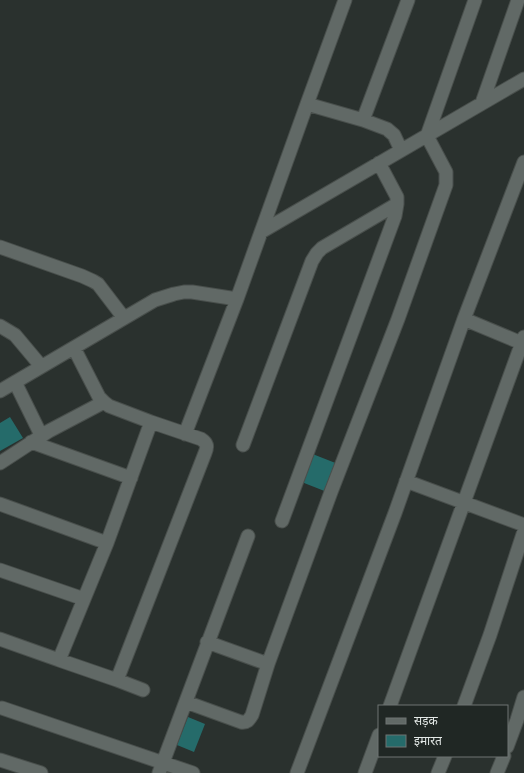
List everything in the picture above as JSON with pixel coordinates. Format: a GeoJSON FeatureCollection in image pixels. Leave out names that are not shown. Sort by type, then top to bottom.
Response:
{"type":"FeatureCollection","features":[{"type":"Feature","properties":{"kind":"street"},"geometry":{"type":"LineString","coordinates":[[185,434],[237,300],[345,0]]}},
{"type":"Feature","properties":{"kind":"street"},"geometry":{"type":"LineString","coordinates":[[362,120],[408,0]]}},
{"type":"Feature","properties":{"kind":"street"},"geometry":{"type":"LineString","coordinates":[[186,702],[244,723],[248,721],[252,715],[268,664],[398,319],[446,185],[446,172],[427,136],[475,0]]}},
{"type":"Feature","properties":{"kind":"street"},"geometry":{"type":"LineString","coordinates":[[482,103],[518,0]]}},
{"type":"Feature","properties":{"kind":"street"},"geometry":{"type":"LineString","coordinates":[[261,232],[524,79]]}},
{"type":"Feature","properties":{"kind":"street"},"geometry":{"type":"LineString","coordinates":[[307,104],[387,129],[394,135],[401,150]]}},
{"type":"Feature","properties":{"kind":"street"},"geometry":{"type":"LineString","coordinates":[[297,773],[406,481],[464,319],[524,162]]}},
{"type":"Feature","properties":{"kind":"street"},"geometry":{"type":"LineString","coordinates":[[282,521],[395,216],[397,197],[379,163]]}},
{"type":"Feature","properties":{"kind":"street"},"geometry":{"type":"LineString","coordinates":[[243,445],[312,261],[322,248],[397,204]]}},
{"type":"Feature","properties":{"kind":"street"},"geometry":{"type":"LineString","coordinates":[[0,247],[93,281],[98,284],[124,318]]}},
{"type":"Feature","properties":{"kind":"street"},"geometry":{"type":"LineString","coordinates":[[0,391],[155,300],[174,294],[192,292],[237,300]]}},
{"type":"Feature","properties":{"kind":"street"},"geometry":{"type":"LineString","coordinates":[[390,705],[523,341],[464,319]]}},
{"type":"Feature","properties":{"kind":"street"},"geometry":{"type":"LineString","coordinates":[[0,326],[15,335],[41,366]]}},
{"type":"Feature","properties":{"kind":"street"},"geometry":{"type":"LineString","coordinates":[[74,348],[99,397],[109,406],[201,439],[205,441],[207,448],[117,680]]}},
{"type":"Feature","properties":{"kind":"street"},"geometry":{"type":"LineString","coordinates":[[15,382],[36,439],[131,478]]}},
{"type":"Feature","properties":{"kind":"street"},"geometry":{"type":"LineString","coordinates":[[0,463],[36,439],[104,402]]}},
{"type":"Feature","properties":{"kind":"street"},"geometry":{"type":"LineString","coordinates":[[59,660],[106,543],[151,422]]}},
{"type":"Feature","properties":{"kind":"street"},"geometry":{"type":"LineString","coordinates":[[406,481],[524,525]]}},
{"type":"Feature","properties":{"kind":"street"},"geometry":{"type":"LineString","coordinates":[[0,504],[106,543]]}},
{"type":"Feature","properties":{"kind":"street"},"geometry":{"type":"LineString","coordinates":[[464,705],[490,635],[524,530]]}},
{"type":"Feature","properties":{"kind":"street"},"geometry":{"type":"LineString","coordinates":[[160,768],[248,536]]}},
{"type":"Feature","properties":{"kind":"street"},"geometry":{"type":"LineString","coordinates":[[0,570],[84,599]]}},
{"type":"Feature","properties":{"kind":"street"},"geometry":{"type":"LineString","coordinates":[[0,639],[143,690]]}},
{"type":"Feature","properties":{"kind":"street"},"geometry":{"type":"LineString","coordinates":[[207,642],[268,664]]}},
{"type":"Feature","properties":{"kind":"street"},"geometry":{"type":"LineString","coordinates":[[508,744],[524,697]]}},
{"type":"Feature","properties":{"kind":"street"},"geometry":{"type":"LineString","coordinates":[[2,708],[160,768],[193,773]]}},
{"type":"Feature","properties":{"kind":"street"},"geometry":{"type":"LineString","coordinates":[[365,773],[378,738]]}},
{"type":"Feature","properties":{"kind":"street"},"geometry":{"type":"LineString","coordinates":[[438,773],[445,757]]}},
{"type":"Feature","properties":{"kind":"street"},"geometry":{"type":"LineString","coordinates":[[497,773],[504,757]]}},
{"type":"Feature","properties":{"kind":"street"},"geometry":{"type":"LineString","coordinates":[[0,760],[41,773]]}},
{"type":"Feature","properties":{"kind":"building"},"geometry":{"type":"Polygon","coordinates":[[[10,417],[23,438],[0,451],[0,423],[10,417]]]}},
{"type":"Feature","properties":{"kind":"building"},"geometry":{"type":"Polygon","coordinates":[[[310,453],[338,464],[327,492],[299,481],[310,453]]]}},
{"type":"Feature","properties":{"kind":"building"},"geometry":{"type":"Polygon","coordinates":[[[188,717],[205,724],[194,752],[177,745],[188,717]]]}}]}
